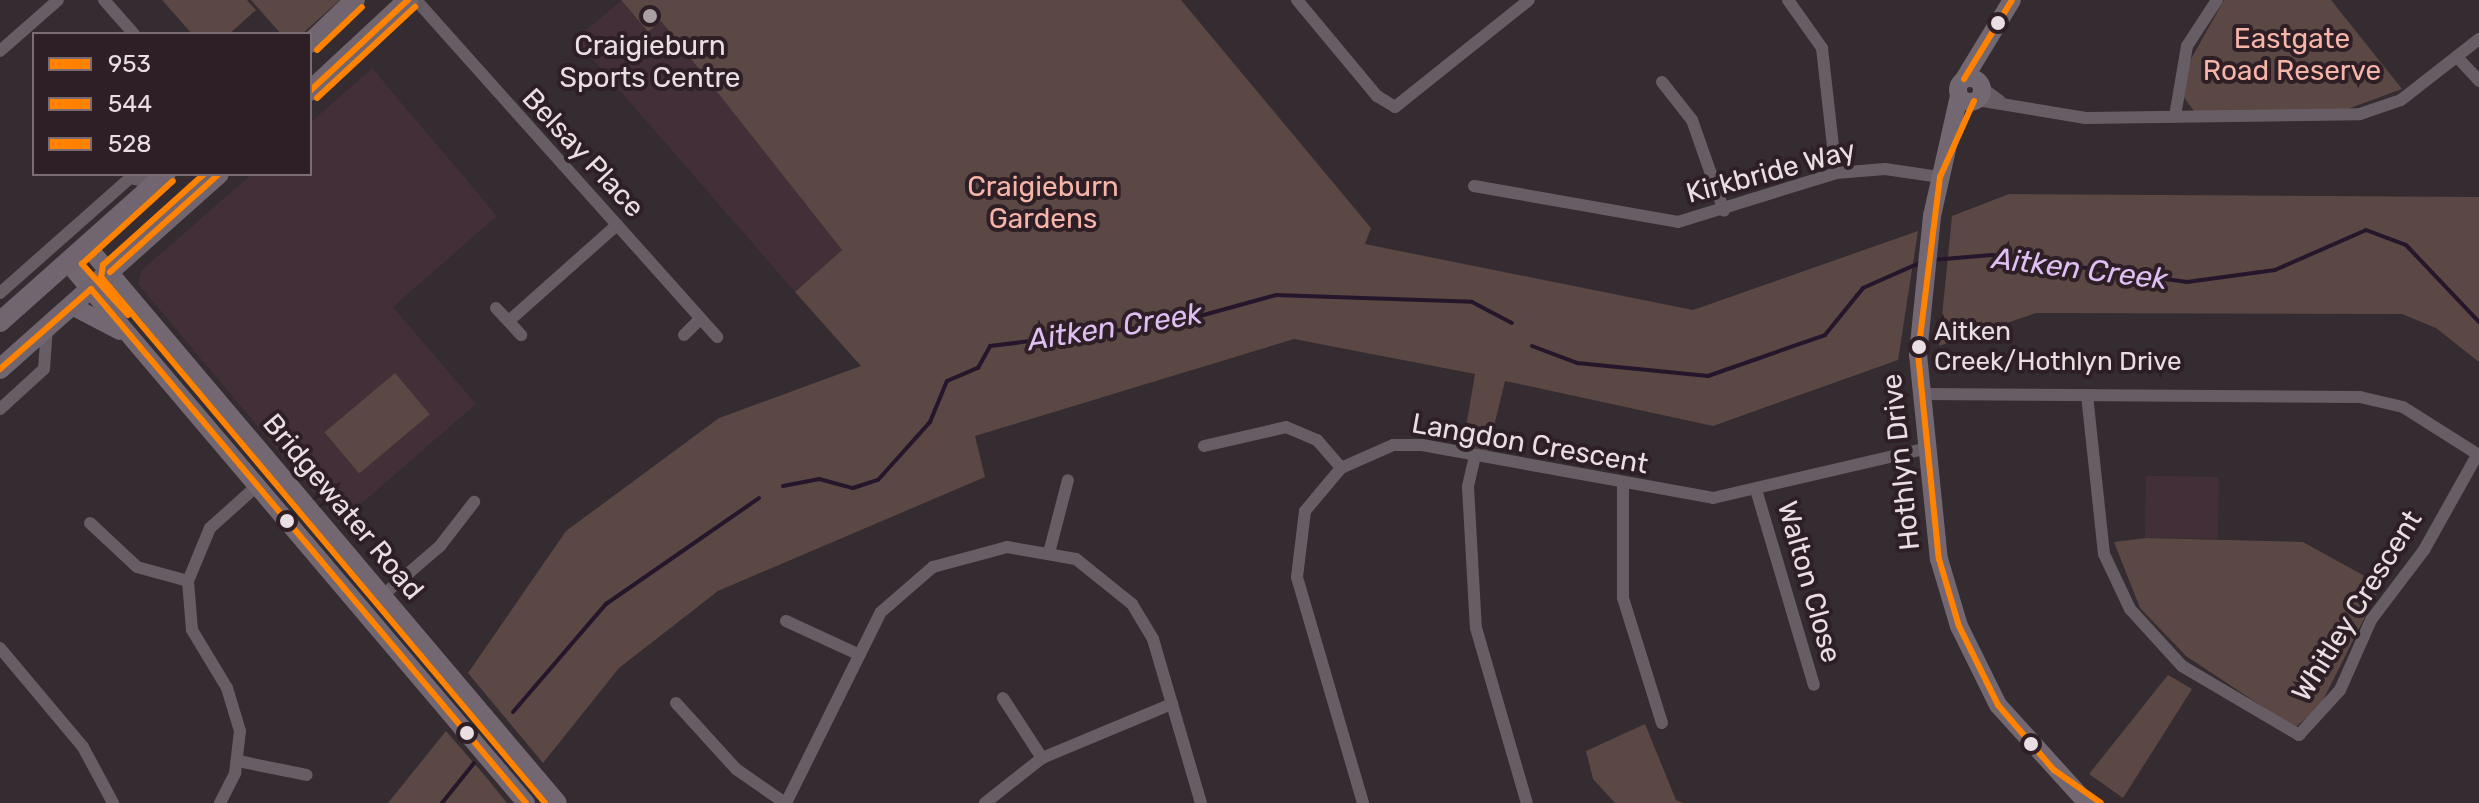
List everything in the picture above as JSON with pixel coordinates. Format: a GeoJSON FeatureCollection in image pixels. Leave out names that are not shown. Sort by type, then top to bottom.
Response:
{"type":"FeatureCollection","features":[{"type":"Feature","properties":{"kind":"main road"},"geometry":{"type":"LineString","coordinates":[[312,41],[355,0]]}},
{"type":"Feature","properties":{"kind":"main road"},"geometry":{"type":"LineString","coordinates":[[312,89],[409,2]]}},
{"type":"Feature","properties":{"kind":"main road"},"geometry":{"type":"LineString","coordinates":[[0,369],[217,176]]}},
{"type":"Feature","properties":{"kind":"main road"},"geometry":{"type":"LineString","coordinates":[[0,322],[161,179]]}},
{"type":"Feature","properties":{"kind":"street"},"geometry":{"type":"LineString","coordinates":[[0,51],[58,0]]}},
{"type":"Feature","properties":{"kind":"street"},"geometry":{"type":"LineString","coordinates":[[104,0],[132,32]]}},
{"type":"Feature","properties":{"kind":"street"},"geometry":{"type":"LineString","coordinates":[[1297,0],[1377,96],[1395,107],[1529,0]]}},
{"type":"Feature","properties":{"kind":"street"},"geometry":{"type":"LineString","coordinates":[[1788,0],[1822,48],[1836,173]]}},
{"type":"Feature","properties":{"kind":"street","name":"Hothlyn Drive"},"geometry":{"type":"LineString","coordinates":[[2012,0],[1989,44],[1973,91],[1951,140],[1940,177],[1923,298],[1921,394],[1924,449],[1939,559],[1959,626],[1998,705],[2087,803]]}},
{"type":"Feature","properties":{"kind":"street"},"geometry":{"type":"LineString","coordinates":[[2175,116],[2187,46],[2217,0]]}},
{"type":"Feature","properties":{"kind":"street","name":"Belsay Place"},"geometry":{"type":"LineString","coordinates":[[409,2],[426,12],[717,337]]}},
{"type":"Feature","properties":{"kind":"street"},"geometry":{"type":"LineString","coordinates":[[1973,91],[2003,103],[2086,118],[2360,114],[2401,100],[2479,39]]}},
{"type":"Feature","properties":{"kind":"street"},"geometry":{"type":"LineString","coordinates":[[2457,57],[2479,81]]}},
{"type":"Feature","properties":{"kind":"street"},"geometry":{"type":"LineString","coordinates":[[1662,82],[1697,131],[1724,211]]}},
{"type":"Feature","properties":{"kind":"street","name":"Kirkbride Way"},"geometry":{"type":"LineString","coordinates":[[1474,186],[1653,221],[1724,211],[1836,173],[1885,169],[1940,177]]}},
{"type":"Feature","properties":{"kind":"street"},"geometry":{"type":"LineString","coordinates":[[0,293],[130,178],[161,179]]}},
{"type":"Feature","properties":{"kind":"street"},"geometry":{"type":"LineString","coordinates":[[511,319],[617,225]]}},
{"type":"Feature","properties":{"kind":"street","name":"Bridgewater Road"},"geometry":{"type":"LineString","coordinates":[[87,246],[558,803]]}},
{"type":"Feature","properties":{"kind":"street","name":"Bridgewater Road"},"geometry":{"type":"LineString","coordinates":[[68,263],[526,803]]}},
{"type":"Feature","properties":{"kind":"street"},"geometry":{"type":"LineString","coordinates":[[72,306],[110,323],[147,354],[165,339]]}},
{"type":"Feature","properties":{"kind":"street"},"geometry":{"type":"LineString","coordinates":[[496,308],[511,319],[521,335]]}},
{"type":"Feature","properties":{"kind":"street"},"geometry":{"type":"LineString","coordinates":[[684,335],[700,319]]}},
{"type":"Feature","properties":{"kind":"street"},"geometry":{"type":"LineString","coordinates":[[0,409],[44,369],[47,327]]}},
{"type":"Feature","properties":{"kind":"street"},"geometry":{"type":"LineString","coordinates":[[1921,394],[2360,397],[2403,407],[2478,455]]}},
{"type":"Feature","properties":{"kind":"street","name":"Whitley Crescent"},"geometry":{"type":"LineString","coordinates":[[2087,395],[2102,546],[2130,609],[2182,666],[2299,735],[2340,690],[2371,620],[2424,550],[2478,455]]}},
{"type":"Feature","properties":{"kind":"street"},"geometry":{"type":"LineString","coordinates":[[1204,446],[1286,427],[1317,440],[1341,468]]}},
{"type":"Feature","properties":{"kind":"street","name":"Langdon Crescent"},"geometry":{"type":"LineString","coordinates":[[1363,803],[1297,577],[1305,511],[1341,468],[1393,445],[1475,456],[1694,497],[1757,493],[1847,462],[1924,449]]}},
{"type":"Feature","properties":{"kind":"street"},"geometry":{"type":"LineString","coordinates":[[1475,456],[1468,487],[1476,628],[1527,803]]}},
{"type":"Feature","properties":{"kind":"street"},"geometry":{"type":"LineString","coordinates":[[220,803],[238,761],[237,714],[196,641],[188,581],[210,528],[275,469]]}},
{"type":"Feature","properties":{"kind":"street"},"geometry":{"type":"LineString","coordinates":[[1050,549],[1068,480]]}},
{"type":"Feature","properties":{"kind":"street"},"geometry":{"type":"LineString","coordinates":[[1623,483],[1623,598],[1662,723]]}},
{"type":"Feature","properties":{"kind":"street","name":"Walton Close"},"geometry":{"type":"LineString","coordinates":[[1757,493],[1814,685]]}},
{"type":"Feature","properties":{"kind":"street"},"geometry":{"type":"LineString","coordinates":[[382,596],[440,546],[474,502]]}},
{"type":"Feature","properties":{"kind":"street"},"geometry":{"type":"LineString","coordinates":[[90,523],[137,567],[188,581]]}},
{"type":"Feature","properties":{"kind":"street"},"geometry":{"type":"LineString","coordinates":[[676,703],[736,769],[785,803],[881,612],[933,567],[994,549],[1050,549],[1076,559],[1132,604],[1153,639],[1201,803]]}},
{"type":"Feature","properties":{"kind":"street"},"geometry":{"type":"LineString","coordinates":[[786,621],[860,655]]}},
{"type":"Feature","properties":{"kind":"street"},"geometry":{"type":"LineString","coordinates":[[0,648],[83,747],[113,803]]}},
{"type":"Feature","properties":{"kind":"street"},"geometry":{"type":"LineString","coordinates":[[1003,698],[1042,758]]}},
{"type":"Feature","properties":{"kind":"street"},"geometry":{"type":"LineString","coordinates":[[985,803],[1042,758],[1172,704]]}},
{"type":"Feature","properties":{"kind":"street"},"geometry":{"type":"LineString","coordinates":[[485,754],[503,757],[494,727]]}},
{"type":"Feature","properties":{"kind":"street"},"geometry":{"type":"LineString","coordinates":[[238,761],[307,775]]}},
{"type":"Feature","properties":{"kind":"street"},"geometry":{"type":"LineString","coordinates":[[532,803],[516,774],[533,774]]}},
{"type":"Feature","properties":{"kind":"street","name":"Hothlyn Drive"},"geometry":{"type":"LineString","coordinates":[[2074,788],[2101,803]]}},
{"type":"Feature","properties":{"kind":"shaded area"},"geometry":{"type":"Polygon","coordinates":[[[621,1],[647,32],[661,21],[842,250],[795,292],[575,39],[621,1]]]}},
{"type":"Feature","properties":{"kind":"shaded area"},"geometry":{"type":"Polygon","coordinates":[[[372,68],[497,216],[393,307],[476,404],[339,523],[138,284],[141,271],[250,176],[312,176],[312,121],[372,68]]]}},
{"type":"Feature","properties":{"kind":"shaded area"},"geometry":{"type":"Polygon","coordinates":[[[2146,476],[2219,477],[2218,539],[2145,538],[2146,476]]]}},
{"type":"Feature","properties":{"kind":"green space"},"geometry":{"type":"Polygon","coordinates":[[[162,0],[247,0],[256,10],[231,32],[190,32],[162,0]]]}},
{"type":"Feature","properties":{"kind":"green space"},"geometry":{"type":"Polygon","coordinates":[[[251,0],[340,0],[304,32],[279,32],[251,0]]]}},
{"type":"Feature","properties":{"kind":"green space","name":"Craigieburn Gardens"},"geometry":{"type":"Polygon","coordinates":[[[621,0],[1181,0],[1371,228],[1365,244],[1693,310],[1918,231],[1898,360],[1713,426],[1505,381],[1488,451],[1463,445],[1475,374],[1294,339],[975,436],[985,477],[718,591],[619,668],[543,763],[468,673],[566,531],[719,418],[861,366],[795,292],[842,250],[661,21],[648,32],[621,0]]]}},
{"type":"Feature","properties":{"kind":"green space","name":"Eastgate Road Reserve"},"geometry":{"type":"Polygon","coordinates":[[[2224,0],[2331,0],[2402,89],[2342,111],[2194,111],[2182,95],[2186,68],[2224,0]]]}},
{"type":"Feature","properties":{"kind":"green space"},"geometry":{"type":"Polygon","coordinates":[[[2009,194],[2479,197],[2479,362],[2436,328],[2402,314],[2036,313],[1939,346],[1952,216],[2009,194]]]}},
{"type":"Feature","properties":{"kind":"green space"},"geometry":{"type":"Polygon","coordinates":[[[395,373],[430,414],[359,474],[325,432],[395,373]]]}},
{"type":"Feature","properties":{"kind":"green space"},"geometry":{"type":"Polygon","coordinates":[[[2146,538],[2303,542],[2381,585],[2320,706],[2295,728],[2186,656],[2140,608],[2114,542],[2146,538]]]}},
{"type":"Feature","properties":{"kind":"green space"},"geometry":{"type":"Polygon","coordinates":[[[2168,675],[2192,689],[2123,798],[2089,774],[2168,675]]]}},
{"type":"Feature","properties":{"kind":"green space"},"geometry":{"type":"Polygon","coordinates":[[[1645,724],[1676,800],[1683,803],[1615,803],[1593,779],[1586,751],[1645,724]]]}},
{"type":"Feature","properties":{"kind":"green space"},"geometry":{"type":"Polygon","coordinates":[[[446,731],[486,777],[507,803],[388,803],[446,731]]]}},
{"type":"Feature","properties":{"kind":"waterway","name":"Aitken Creek"},"geometry":{"type":"LineString","coordinates":[[1932,260],[1992,255],[2187,282],[2275,270],[2366,230],[2406,245],[2479,322]]}},
{"type":"Feature","properties":{"kind":"waterway","name":"Aitken Creek"},"geometry":{"type":"LineString","coordinates":[[1532,346],[1577,363],[1708,376],[1825,335],[1863,288],[1924,261]]}},
{"type":"Feature","properties":{"kind":"waterway","name":"Aitken Creek"},"geometry":{"type":"LineString","coordinates":[[783,486],[819,479],[853,488],[878,480],[930,422],[947,381],[978,368],[990,346],[1171,324],[1276,295],[1472,302],[1512,323]]}},
{"type":"Feature","properties":{"kind":"waterway","name":"Aitken Creek"},"geometry":{"type":"LineString","coordinates":[[513,712],[606,604],[759,498]]}},
{"type":"Feature","properties":{"kind":"waterway","name":"Aitken Creek"},"geometry":{"type":"LineString","coordinates":[[442,803],[474,763]]}},
{"type":"Feature","properties":{"kind":"transit line","name":"953"},"geometry":{"type":"LineString","coordinates":[[312,89],[408,0]]}},
{"type":"Feature","properties":{"kind":"transit line","name":"528"},"geometry":{"type":"LineString","coordinates":[[1964,79],[2012,0]]}},
{"type":"Feature","properties":{"kind":"transit line","name":"544"},"geometry":{"type":"LineString","coordinates":[[317,50],[362,7]]}},
{"type":"Feature","properties":{"kind":"transit line","name":"544"},"geometry":{"type":"LineString","coordinates":[[317,98],[415,7]]}},
{"type":"Feature","properties":{"kind":"transit line","name":"528"},"geometry":{"type":"LineString","coordinates":[[1974,101],[1940,177],[1918,354],[1939,559],[1959,626],[1998,705],[2054,770],[2101,803]]}},
{"type":"Feature","properties":{"kind":"transit line","name":"544"},"geometry":{"type":"LineString","coordinates":[[202,176],[103,265],[101,277],[545,803]]}},
{"type":"Feature","properties":{"kind":"transit line","name":"953"},"geometry":{"type":"LineString","coordinates":[[110,272],[217,176]]}},
{"type":"Feature","properties":{"kind":"transit line","name":"544"},"geometry":{"type":"LineString","coordinates":[[128,315],[82,264],[173,181]]}},
{"type":"Feature","properties":{"kind":"transit line","name":"953"},"geometry":{"type":"LineString","coordinates":[[0,369],[91,289],[526,803]]}},
{"type":"Feature","properties":{"kind":"place","name":"Craigieburn Sports Centre"},"geometry":{"type":"Point","coordinates":[650,16]}},
{"type":"Feature","properties":{"kind":"place","name":"Aitken Creek/Hothlyn Drive"},"geometry":{"type":"Point","coordinates":[1919,347]}}]}
